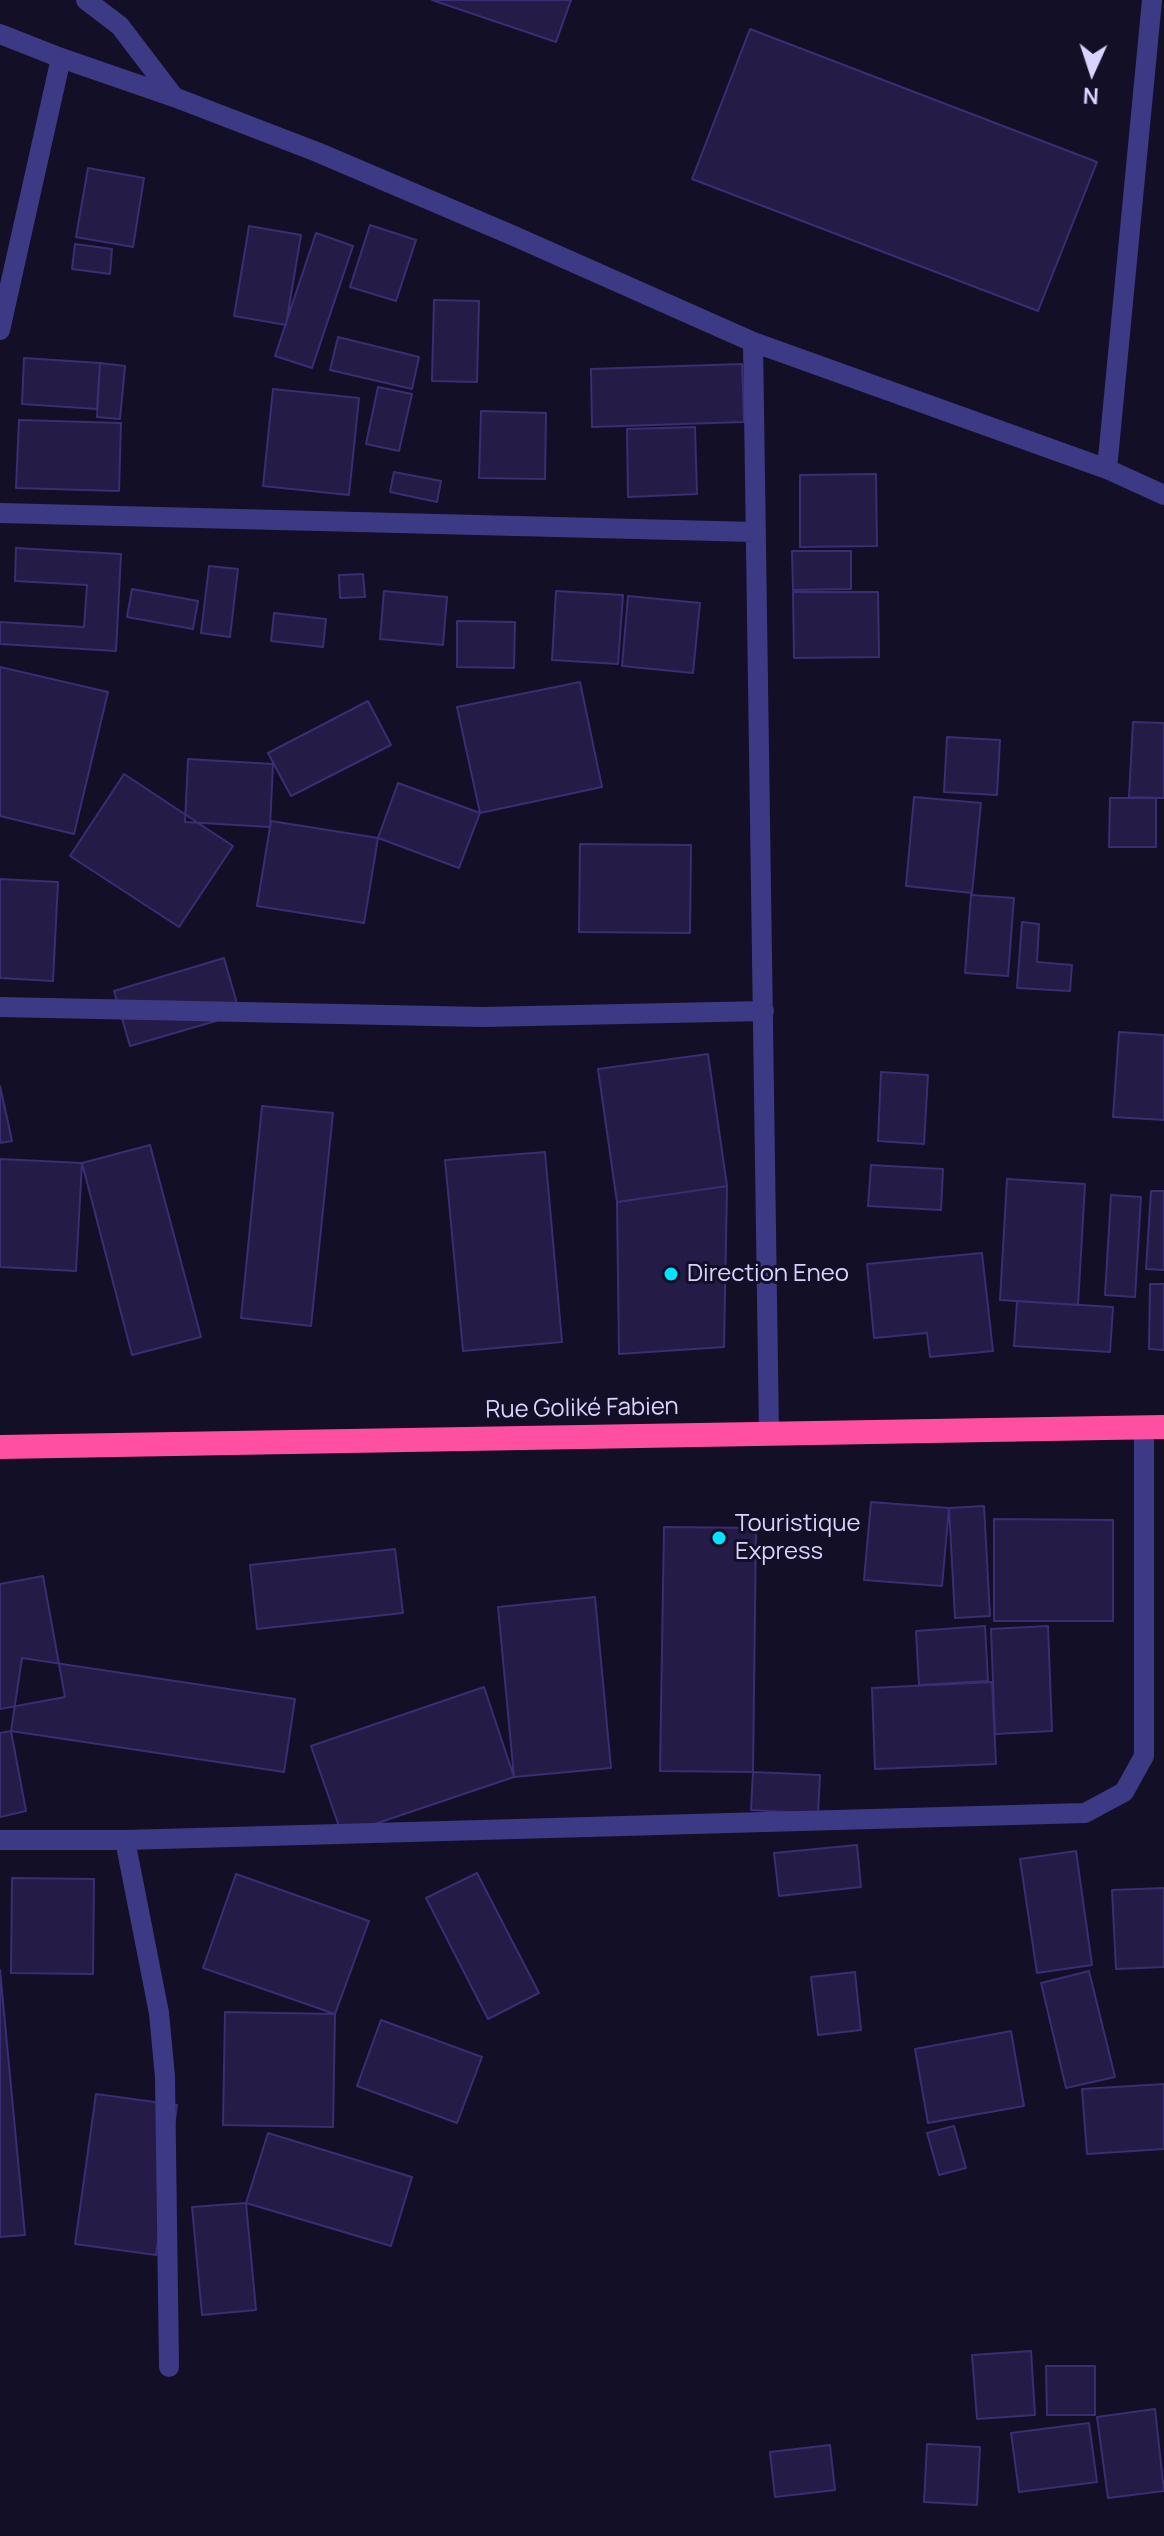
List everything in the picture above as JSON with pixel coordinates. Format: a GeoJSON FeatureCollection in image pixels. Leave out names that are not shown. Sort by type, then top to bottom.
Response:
{"type":"FeatureCollection","features":[{"type":"Feature","properties":{"kind":"highway","name":"Rue Goliké Fabien"},"geometry":{"type":"LineString","coordinates":[[0,1447],[1154,1427]]}},
{"type":"Feature","properties":{"kind":"street"},"geometry":{"type":"LineString","coordinates":[[86,0],[120,26],[174,97]]}},
{"type":"Feature","properties":{"kind":"street"},"geometry":{"type":"LineString","coordinates":[[1107,469],[1152,0]]}},
{"type":"Feature","properties":{"kind":"street"},"geometry":{"type":"LineString","coordinates":[[0,34],[317,152],[753,342],[1107,469],[1164,495]]}},
{"type":"Feature","properties":{"kind":"street"},"geometry":{"type":"LineString","coordinates":[[0,330],[61,58]]}},
{"type":"Feature","properties":{"kind":"street"},"geometry":{"type":"LineString","coordinates":[[753,342],[769,1434]]}},
{"type":"Feature","properties":{"kind":"street"},"geometry":{"type":"LineString","coordinates":[[0,513],[755,532]]}},
{"type":"Feature","properties":{"kind":"street"},"geometry":{"type":"LineString","coordinates":[[0,1007],[483,1017],[764,1011]]}},
{"type":"Feature","properties":{"kind":"street"},"geometry":{"type":"LineString","coordinates":[[0,1840],[125,1840],[1085,1813],[1124,1792],[1144,1756],[1154,1427]]}},
{"type":"Feature","properties":{"kind":"street"},"geometry":{"type":"LineString","coordinates":[[125,1840],[159,2013],[165,2077],[169,2367]]}},
{"type":"Feature","properties":{"kind":"building"},"geometry":{"type":"Polygon","coordinates":[[[432,0],[571,0],[556,42],[432,0]]]}},
{"type":"Feature","properties":{"kind":"building"},"geometry":{"type":"Polygon","coordinates":[[[750,29],[1097,162],[1038,311],[692,179],[750,29]]]}},
{"type":"Feature","properties":{"kind":"building"},"geometry":{"type":"Polygon","coordinates":[[[88,168],[144,178],[133,247],[76,237],[88,168]]]}},
{"type":"Feature","properties":{"kind":"building"},"geometry":{"type":"Polygon","coordinates":[[[370,225],[416,240],[396,301],[350,287],[370,225]]]}},
{"type":"Feature","properties":{"kind":"building"},"geometry":{"type":"Polygon","coordinates":[[[249,226],[301,235],[286,325],[234,316],[249,226]]]}},
{"type":"Feature","properties":{"kind":"building"},"geometry":{"type":"Polygon","coordinates":[[[316,233],[353,246],[312,368],[275,356],[316,233]]]}},
{"type":"Feature","properties":{"kind":"building"},"geometry":{"type":"Polygon","coordinates":[[[75,244],[112,249],[110,274],[72,269],[75,244]]]}},
{"type":"Feature","properties":{"kind":"building"},"geometry":{"type":"Polygon","coordinates":[[[434,300],[479,301],[477,382],[432,381],[434,300]]]}},
{"type":"Feature","properties":{"kind":"building"},"geometry":{"type":"Polygon","coordinates":[[[338,337],[419,357],[412,389],[330,370],[338,337]]]}},
{"type":"Feature","properties":{"kind":"building"},"geometry":{"type":"Polygon","coordinates":[[[24,358],[100,363],[97,409],[22,404],[24,358]]]}},
{"type":"Feature","properties":{"kind":"building"},"geometry":{"type":"Polygon","coordinates":[[[100,363],[125,366],[120,419],[97,417],[100,363]]]}},
{"type":"Feature","properties":{"kind":"building"},"geometry":{"type":"Polygon","coordinates":[[[742,364],[744,422],[592,427],[591,369],[742,364]]]}},
{"type":"Feature","properties":{"kind":"building"},"geometry":{"type":"Polygon","coordinates":[[[378,387],[412,394],[399,451],[366,444],[378,387]]]}},
{"type":"Feature","properties":{"kind":"building"},"geometry":{"type":"Polygon","coordinates":[[[273,389],[359,398],[349,495],[263,486],[273,389]]]}},
{"type":"Feature","properties":{"kind":"building"},"geometry":{"type":"Polygon","coordinates":[[[481,411],[546,413],[545,479],[479,478],[481,411]]]}},
{"type":"Feature","properties":{"kind":"building"},"geometry":{"type":"Polygon","coordinates":[[[19,420],[121,423],[119,491],[16,488],[19,420]]]}},
{"type":"Feature","properties":{"kind":"building"},"geometry":{"type":"Polygon","coordinates":[[[695,427],[697,494],[628,497],[627,429],[695,427]]]}},
{"type":"Feature","properties":{"kind":"building"},"geometry":{"type":"Polygon","coordinates":[[[394,472],[441,481],[437,502],[390,492],[394,472]]]}},
{"type":"Feature","properties":{"kind":"building"},"geometry":{"type":"Polygon","coordinates":[[[876,474],[877,546],[800,547],[800,475],[876,474]]]}},
{"type":"Feature","properties":{"kind":"building"},"geometry":{"type":"Polygon","coordinates":[[[16,548],[121,554],[116,651],[0,644],[0,622],[84,627],[87,585],[15,581],[16,548]]]}},
{"type":"Feature","properties":{"kind":"building"},"geometry":{"type":"Polygon","coordinates":[[[792,551],[851,551],[851,589],[793,590],[792,551]]]}},
{"type":"Feature","properties":{"kind":"building"},"geometry":{"type":"Polygon","coordinates":[[[209,566],[238,569],[230,637],[201,633],[209,566]]]}},
{"type":"Feature","properties":{"kind":"building"},"geometry":{"type":"Polygon","coordinates":[[[363,574],[365,597],[340,598],[339,575],[363,574]]]}},
{"type":"Feature","properties":{"kind":"building"},"geometry":{"type":"Polygon","coordinates":[[[132,589],[198,601],[193,629],[127,617],[132,589]]]}},
{"type":"Feature","properties":{"kind":"building"},"geometry":{"type":"Polygon","coordinates":[[[384,591],[447,597],[443,645],[380,639],[384,591]]]}},
{"type":"Feature","properties":{"kind":"building"},"geometry":{"type":"Polygon","coordinates":[[[556,591],[623,595],[618,664],[552,660],[556,591]]]}},
{"type":"Feature","properties":{"kind":"building"},"geometry":{"type":"Polygon","coordinates":[[[793,592],[878,592],[879,657],[794,658],[793,592]]]}},
{"type":"Feature","properties":{"kind":"building"},"geometry":{"type":"Polygon","coordinates":[[[628,596],[700,603],[693,673],[622,666],[628,596]]]}},
{"type":"Feature","properties":{"kind":"building"},"geometry":{"type":"Polygon","coordinates":[[[274,613],[326,619],[323,647],[271,641],[274,613]]]}},
{"type":"Feature","properties":{"kind":"building"},"geometry":{"type":"Polygon","coordinates":[[[457,621],[515,622],[514,668],[457,667],[457,621]]]}},
{"type":"Feature","properties":{"kind":"building"},"geometry":{"type":"Polygon","coordinates":[[[0,667],[108,692],[74,834],[0,816],[0,667]]]}},
{"type":"Feature","properties":{"kind":"building"},"geometry":{"type":"Polygon","coordinates":[[[580,682],[602,787],[480,813],[457,707],[580,682]]]}},
{"type":"Feature","properties":{"kind":"building"},"geometry":{"type":"Polygon","coordinates":[[[368,701],[391,745],[291,796],[268,753],[368,701]]]}},
{"type":"Feature","properties":{"kind":"building"},"geometry":{"type":"Polygon","coordinates":[[[1133,722],[1164,723],[1164,798],[1129,797],[1133,722]]]}},
{"type":"Feature","properties":{"kind":"building"},"geometry":{"type":"Polygon","coordinates":[[[947,737],[1000,740],[997,795],[944,792],[947,737]]]}},
{"type":"Feature","properties":{"kind":"building"},"geometry":{"type":"Polygon","coordinates":[[[188,759],[273,764],[270,827],[185,822],[188,759]]]}},
{"type":"Feature","properties":{"kind":"building"},"geometry":{"type":"Polygon","coordinates":[[[124,774],[233,846],[179,927],[70,856],[124,774]]]}},
{"type":"Feature","properties":{"kind":"building"},"geometry":{"type":"Polygon","coordinates":[[[398,783],[480,813],[459,868],[378,838],[398,783]]]}},
{"type":"Feature","properties":{"kind":"building"},"geometry":{"type":"Polygon","coordinates":[[[914,797],[981,803],[972,893],[906,886],[914,797]]]}},
{"type":"Feature","properties":{"kind":"building"},"geometry":{"type":"Polygon","coordinates":[[[1110,798],[1156,798],[1156,847],[1109,847],[1110,798]]]}},
{"type":"Feature","properties":{"kind":"building"},"geometry":{"type":"Polygon","coordinates":[[[271,821],[378,838],[364,923],[257,906],[271,821]]]}},
{"type":"Feature","properties":{"kind":"building"},"geometry":{"type":"Polygon","coordinates":[[[580,844],[691,845],[690,933],[579,932],[580,844]]]}},
{"type":"Feature","properties":{"kind":"building"},"geometry":{"type":"Polygon","coordinates":[[[0,879],[58,882],[53,981],[0,978],[0,879]]]}},
{"type":"Feature","properties":{"kind":"building"},"geometry":{"type":"Polygon","coordinates":[[[971,895],[1014,898],[1008,976],[965,973],[971,895]]]}},
{"type":"Feature","properties":{"kind":"building"},"geometry":{"type":"Polygon","coordinates":[[[1022,922],[1039,924],[1037,962],[1072,965],[1070,991],[1017,988],[1022,922]]]}},
{"type":"Feature","properties":{"kind":"building"},"geometry":{"type":"Polygon","coordinates":[[[224,958],[240,1014],[130,1046],[114,991],[224,958]]]}},
{"type":"Feature","properties":{"kind":"building"},"geometry":{"type":"Polygon","coordinates":[[[1119,1032],[1164,1035],[1164,1120],[1113,1117],[1119,1032]]]}},
{"type":"Feature","properties":{"kind":"building"},"geometry":{"type":"Polygon","coordinates":[[[708,1054],[727,1186],[617,1202],[598,1069],[708,1054]]]}},
{"type":"Feature","properties":{"kind":"building"},"geometry":{"type":"Polygon","coordinates":[[[881,1072],[928,1075],[924,1144],[878,1141],[881,1072]]]}},
{"type":"Feature","properties":{"kind":"building"},"geometry":{"type":"Polygon","coordinates":[[[0,1086],[12,1141],[0,1143],[0,1086]]]}},
{"type":"Feature","properties":{"kind":"building"},"geometry":{"type":"Polygon","coordinates":[[[262,1106],[333,1113],[311,1326],[241,1318],[262,1106]]]}},
{"type":"Feature","properties":{"kind":"building"},"geometry":{"type":"Polygon","coordinates":[[[150,1145],[201,1337],[132,1355],[82,1163],[150,1145]]]}},
{"type":"Feature","properties":{"kind":"building"},"geometry":{"type":"Polygon","coordinates":[[[545,1152],[562,1342],[463,1351],[445,1160],[545,1152]]]}},
{"type":"Feature","properties":{"kind":"building"},"geometry":{"type":"Polygon","coordinates":[[[0,1159],[82,1163],[76,1271],[0,1267],[0,1159]]]}},
{"type":"Feature","properties":{"kind":"building"},"geometry":{"type":"Polygon","coordinates":[[[871,1165],[943,1169],[941,1210],[868,1206],[871,1165]]]}},
{"type":"Feature","properties":{"kind":"building"},"geometry":{"type":"Polygon","coordinates":[[[1007,1179],[1085,1184],[1078,1305],[1000,1300],[1007,1179]]]}},
{"type":"Feature","properties":{"kind":"building","name":"Direction Eneo"},"geometry":{"type":"Polygon","coordinates":[[[727,1186],[724,1347],[619,1354],[617,1202],[727,1186]]]}},
{"type":"Feature","properties":{"kind":"building"},"geometry":{"type":"Polygon","coordinates":[[[1151,1191],[1164,1191],[1164,1270],[1146,1269],[1151,1191]]]}},
{"type":"Feature","properties":{"kind":"building"},"geometry":{"type":"Polygon","coordinates":[[[1111,1195],[1141,1197],[1135,1297],[1105,1295],[1111,1195]]]}},
{"type":"Feature","properties":{"kind":"building"},"geometry":{"type":"Polygon","coordinates":[[[982,1253],[993,1351],[930,1357],[927,1333],[874,1338],[867,1264],[982,1253]]]}},
{"type":"Feature","properties":{"kind":"building"},"geometry":{"type":"Polygon","coordinates":[[[1150,1284],[1164,1284],[1164,1350],[1149,1349],[1150,1284]]]}},
{"type":"Feature","properties":{"kind":"building"},"geometry":{"type":"Polygon","coordinates":[[[1017,1301],[1113,1307],[1110,1352],[1014,1346],[1017,1301]]]}},
{"type":"Feature","properties":{"kind":"building"},"geometry":{"type":"Polygon","coordinates":[[[871,1502],[949,1508],[942,1586],[864,1580],[871,1502]]]}},
{"type":"Feature","properties":{"kind":"building"},"geometry":{"type":"Polygon","coordinates":[[[984,1506],[990,1616],[955,1618],[949,1508],[984,1506]]]}},
{"type":"Feature","properties":{"kind":"building"},"geometry":{"type":"Polygon","coordinates":[[[994,1519],[1113,1520],[1113,1621],[994,1621],[994,1519]]]}},
{"type":"Feature","properties":{"kind":"building"},"geometry":{"type":"Polygon","coordinates":[[[664,1527],[756,1528],[753,1772],[660,1771],[664,1527]]]}},
{"type":"Feature","properties":{"kind":"building"},"geometry":{"type":"Polygon","coordinates":[[[395,1549],[403,1613],[257,1629],[250,1565],[395,1549]]]}},
{"type":"Feature","properties":{"kind":"building"},"geometry":{"type":"Polygon","coordinates":[[[43,1576],[65,1697],[0,1709],[0,1584],[43,1576]]]}},
{"type":"Feature","properties":{"kind":"building"},"geometry":{"type":"Polygon","coordinates":[[[595,1597],[611,1768],[514,1777],[498,1607],[595,1597]]]}},
{"type":"Feature","properties":{"kind":"building"},"geometry":{"type":"Polygon","coordinates":[[[985,1626],[988,1681],[919,1685],[916,1631],[985,1626]]]}},
{"type":"Feature","properties":{"kind":"building"},"geometry":{"type":"Polygon","coordinates":[[[1048,1626],[1052,1731],[995,1734],[991,1629],[1048,1626]]]}},
{"type":"Feature","properties":{"kind":"building"},"geometry":{"type":"Polygon","coordinates":[[[22,1658],[295,1699],[284,1772],[11,1731],[22,1658]]]}},
{"type":"Feature","properties":{"kind":"building"},"geometry":{"type":"Polygon","coordinates":[[[992,1682],[996,1764],[875,1769],[872,1688],[992,1682]]]}},
{"type":"Feature","properties":{"kind":"building"},"geometry":{"type":"Polygon","coordinates":[[[484,1687],[514,1777],[342,1835],[311,1746],[484,1687]]]}},
{"type":"Feature","properties":{"kind":"building"},"geometry":{"type":"Polygon","coordinates":[[[11,1731],[26,1811],[0,1817],[0,1733],[11,1731]]]}},
{"type":"Feature","properties":{"kind":"building"},"geometry":{"type":"Polygon","coordinates":[[[753,1772],[820,1775],[818,1814],[751,1810],[753,1772]]]}},
{"type":"Feature","properties":{"kind":"building"},"geometry":{"type":"Polygon","coordinates":[[[857,1845],[861,1887],[779,1896],[774,1853],[857,1845]]]}},
{"type":"Feature","properties":{"kind":"building"},"geometry":{"type":"Polygon","coordinates":[[[1076,1851],[1092,1965],[1037,1973],[1020,1859],[1076,1851]]]}},
{"type":"Feature","properties":{"kind":"building"},"geometry":{"type":"Polygon","coordinates":[[[477,1873],[539,1993],[488,2019],[426,1898],[477,1873]]]}},
{"type":"Feature","properties":{"kind":"building"},"geometry":{"type":"Polygon","coordinates":[[[236,1874],[369,1921],[335,2014],[203,1968],[236,1874]]]}},
{"type":"Feature","properties":{"kind":"building"},"geometry":{"type":"Polygon","coordinates":[[[12,1878],[94,1879],[93,1974],[11,1973],[12,1878]]]}},
{"type":"Feature","properties":{"kind":"building"},"geometry":{"type":"Polygon","coordinates":[[[1164,1888],[1164,1967],[1116,1969],[1112,1890],[1164,1888]]]}},
{"type":"Feature","properties":{"kind":"building"},"geometry":{"type":"Polygon","coordinates":[[[0,1970],[25,2235],[0,2237],[0,1970]]]}},
{"type":"Feature","properties":{"kind":"building"},"geometry":{"type":"Polygon","coordinates":[[[1089,1971],[1115,2077],[1066,2088],[1041,1983],[1089,1971]]]}},
{"type":"Feature","properties":{"kind":"building"},"geometry":{"type":"Polygon","coordinates":[[[855,1972],[861,2030],[818,2035],[811,1977],[855,1972]]]}},
{"type":"Feature","properties":{"kind":"building"},"geometry":{"type":"Polygon","coordinates":[[[225,2012],[335,2014],[333,2127],[223,2125],[225,2012]]]}},
{"type":"Feature","properties":{"kind":"building"},"geometry":{"type":"Polygon","coordinates":[[[381,2020],[482,2057],[457,2123],[357,2086],[381,2020]]]}},
{"type":"Feature","properties":{"kind":"building"},"geometry":{"type":"Polygon","coordinates":[[[1011,2031],[1024,2106],[928,2123],[915,2049],[1011,2031]]]}},
{"type":"Feature","properties":{"kind":"building"},"geometry":{"type":"Polygon","coordinates":[[[1164,2084],[1164,2149],[1087,2154],[1082,2089],[1164,2084]]]}},
{"type":"Feature","properties":{"kind":"building"},"geometry":{"type":"Polygon","coordinates":[[[96,2094],[177,2105],[156,2255],[75,2244],[96,2094]]]}},
{"type":"Feature","properties":{"kind":"building"},"geometry":{"type":"Polygon","coordinates":[[[954,2126],[966,2168],[939,2175],[927,2133],[954,2126]]]}},
{"type":"Feature","properties":{"kind":"building"},"geometry":{"type":"Polygon","coordinates":[[[268,2133],[412,2177],[391,2246],[246,2203],[268,2133]]]}},
{"type":"Feature","properties":{"kind":"building"},"geometry":{"type":"Polygon","coordinates":[[[246,2203],[256,2310],[202,2315],[192,2207],[246,2203]]]}},
{"type":"Feature","properties":{"kind":"building"},"geometry":{"type":"Polygon","coordinates":[[[1031,2351],[1035,2415],[977,2419],[972,2355],[1031,2351]]]}},
{"type":"Feature","properties":{"kind":"building"},"geometry":{"type":"Polygon","coordinates":[[[1046,2366],[1095,2366],[1095,2415],[1047,2415],[1046,2366]]]}},
{"type":"Feature","properties":{"kind":"building"},"geometry":{"type":"Polygon","coordinates":[[[1155,2409],[1164,2491],[1108,2498],[1097,2417],[1155,2409]]]}},
{"type":"Feature","properties":{"kind":"building"},"geometry":{"type":"Polygon","coordinates":[[[1089,2423],[1097,2482],[1019,2492],[1011,2433],[1089,2423]]]}},
{"type":"Feature","properties":{"kind":"building"},"geometry":{"type":"Polygon","coordinates":[[[927,2444],[980,2447],[977,2505],[924,2502],[927,2444]]]}},
{"type":"Feature","properties":{"kind":"building"},"geometry":{"type":"Polygon","coordinates":[[[830,2445],[835,2490],[775,2497],[770,2452],[830,2445]]]}},
{"type":"Feature","properties":{"kind":"place","name":"Direction Eneo"},"geometry":{"type":"Point","coordinates":[671,1274]}},
{"type":"Feature","properties":{"kind":"place","name":"Touristique Express"},"geometry":{"type":"Point","coordinates":[719,1538]}}]}
